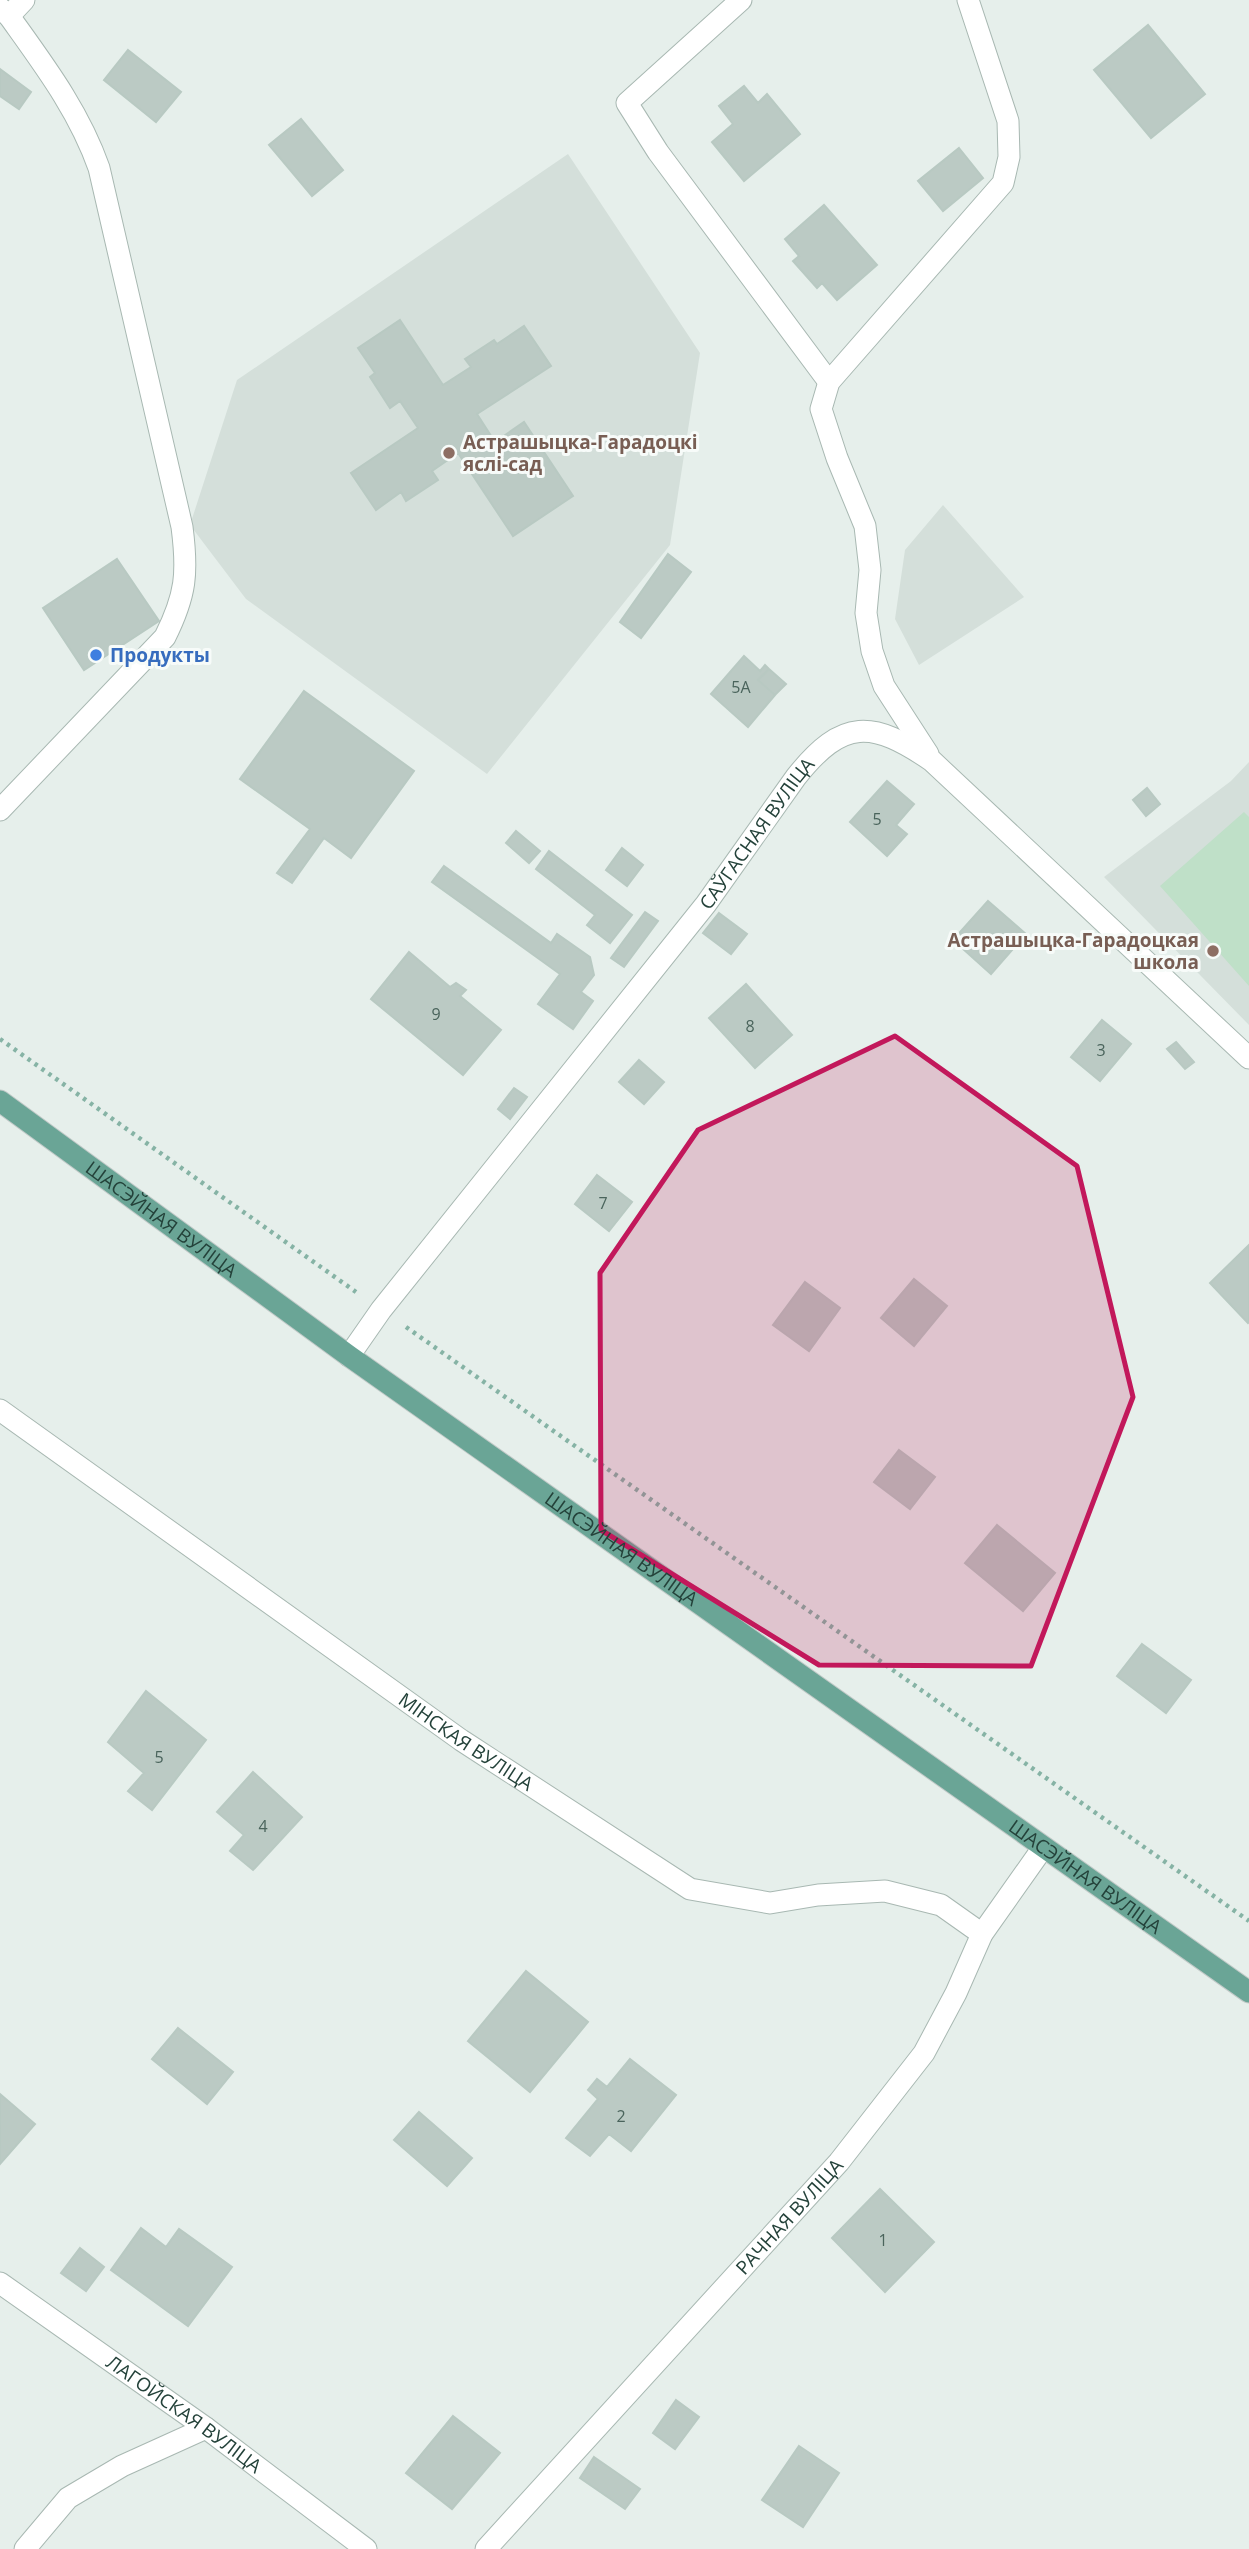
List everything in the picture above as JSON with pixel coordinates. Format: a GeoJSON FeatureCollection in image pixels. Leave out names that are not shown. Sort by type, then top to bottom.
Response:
{"type":"FeatureCollection","features":[{"type":"Feature","properties":{"kind":"main road","name":"ШАСЭЙНАЯ ВУЛІЦА"},"geometry":{"type":"LineString","coordinates":[[0,1101],[349,1356],[1042,1849],[1249,1992]]}},
{"type":"Feature","properties":{"kind":"street"},"geometry":{"type":"LineString","coordinates":[[0,810],[165,637],[181,606],[187,569],[182,527],[99,168],[86,132],[67,98],[5,12],[24,0]]}},
{"type":"Feature","properties":{"kind":"street"},"geometry":{"type":"LineString","coordinates":[[741,0],[627,103],[658,152],[829,382]]}},
{"type":"Feature","properties":{"kind":"street"},"geometry":{"type":"LineString","coordinates":[[932,761],[884,686],[872,651],[866,613],[870,570],[864,526],[821,409],[829,382],[1003,183],[1009,157],[1009,121],[968,0]]}},
{"type":"Feature","properties":{"kind":"street","name":"САЎГАСНАЯ ВУЛІЦА"},"geometry":{"type":"LineString","coordinates":[[349,1356],[381,1310],[706,904],[761,823],[809,760],[843,734],[866,729],[898,738],[932,761],[1249,1058]]}},
{"type":"Feature","properties":{"kind":"street","name":"МІНСКАЯ ВУЛІЦА"},"geometry":{"type":"LineString","coordinates":[[0,1410],[461,1740],[690,1889],[770,1903],[818,1895],[885,1891],[941,1905],[982,1934]]}},
{"type":"Feature","properties":{"kind":"street","name":"РАЧНАЯ ВУЛІЦА"},"geometry":{"type":"LineString","coordinates":[[486,2549],[839,2162],[924,2053],[956,1993],[982,1934],[1042,1849]]}},
{"type":"Feature","properties":{"kind":"street","name":"ЛАГОЙСКАЯ ВУЛІЦА"},"geometry":{"type":"LineString","coordinates":[[0,2283],[206,2428],[366,2549]]}},
{"type":"Feature","properties":{"kind":"street"},"geometry":{"type":"LineString","coordinates":[[25,2549],[68,2498],[122,2466],[206,2428]]}},
{"type":"Feature","properties":{"kind":"path"},"geometry":{"type":"LineString","coordinates":[[0,1039],[1249,1921]]}},
{"type":"Feature","properties":{"kind":"highlighted area"},"geometry":{"type":"Polygon","coordinates":[[[895,1036],[1077,1166],[1133,1397],[1031,1666],[819,1665],[601,1530],[600,1273],[698,1130],[895,1036]]]}},
{"type":"Feature","properties":{"kind":"shaded area","name":"Астрашыцка-Гарадоцкі яслі-сад"},"geometry":{"type":"Polygon","coordinates":[[[568,154],[700,353],[670,545],[487,774],[246,599],[190,525],[237,380],[568,154]]]}},
{"type":"Feature","properties":{"kind":"shaded area"},"geometry":{"type":"Polygon","coordinates":[[[943,505],[1024,597],[919,665],[895,619],[905,550],[943,505]]]}},
{"type":"Feature","properties":{"kind":"shaded area","name":"Астрашыцка-Гарадоцкая школа"},"geometry":{"type":"Polygon","coordinates":[[[1249,762],[1249,1025],[1104,877],[1231,781],[1249,762]]]}},
{"type":"Feature","properties":{"kind":"green space"},"geometry":{"type":"Polygon","coordinates":[[[1244,812],[1249,817],[1249,986],[1160,886],[1244,812]]]}},
{"type":"Feature","properties":{"kind":"building"},"geometry":{"type":"Polygon","coordinates":[[[1148,25],[1205,94],[1151,138],[1094,70],[1148,25]]]}},
{"type":"Feature","properties":{"kind":"building"},"geometry":{"type":"Polygon","coordinates":[[[128,50],[181,92],[156,122],[104,80],[128,50]]]}},
{"type":"Feature","properties":{"kind":"building"},"geometry":{"type":"Polygon","coordinates":[[[0,69],[31,92],[19,109],[0,96],[0,69]]]}},
{"type":"Feature","properties":{"kind":"building"},"geometry":{"type":"Polygon","coordinates":[[[744,86],[758,103],[767,94],[800,134],[744,181],[712,142],[733,124],[719,106],[744,86]]]}},
{"type":"Feature","properties":{"kind":"building"},"geometry":{"type":"Polygon","coordinates":[[[301,119],[343,170],[312,196],[269,145],[301,119]]]}},
{"type":"Feature","properties":{"kind":"building"},"geometry":{"type":"Polygon","coordinates":[[[959,148],[983,178],[943,211],[918,181],[959,148]]]}},
{"type":"Feature","properties":{"kind":"building"},"geometry":{"type":"Polygon","coordinates":[[[824,205],[877,265],[837,300],[822,283],[817,288],[793,261],[799,256],[785,239],[824,205]]]}},
{"type":"Feature","properties":{"kind":"building"},"geometry":{"type":"Polygon","coordinates":[[[400,320],[443,385],[471,367],[465,359],[494,340],[497,344],[524,326],[551,366],[477,414],[495,442],[524,422],[573,496],[513,536],[458,453],[432,471],[438,480],[406,501],[401,492],[376,510],[351,473],[418,428],[400,401],[390,408],[370,377],[375,373],[358,348],[400,320]]]}},
{"type":"Feature","properties":{"kind":"building"},"geometry":{"type":"Polygon","coordinates":[[[668,554],[691,572],[641,638],[620,622],[668,554]]]}},
{"type":"Feature","properties":{"kind":"building"},"geometry":{"type":"Polygon","coordinates":[[[117,559],[159,621],[84,670],[43,608],[117,559]]]}},
{"type":"Feature","properties":{"kind":"building"},"geometry":{"type":"Polygon","coordinates":[[[744,656],[760,671],[765,665],[769,669],[758,680],[775,695],[748,727],[711,694],[744,656]]]}},
{"type":"Feature","properties":{"kind":"building"},"geometry":{"type":"Polygon","coordinates":[[[769,669],[786,684],[775,695],[758,680],[769,669]]]}},
{"type":"Feature","properties":{"kind":"building"},"geometry":{"type":"Polygon","coordinates":[[[304,691],[414,771],[351,858],[324,838],[292,883],[277,873],[310,829],[240,779],[304,691]]]}},
{"type":"Feature","properties":{"kind":"building"},"geometry":{"type":"Polygon","coordinates":[[[887,781],[914,804],[896,825],[907,834],[887,856],[850,822],[887,781]]]}},
{"type":"Feature","properties":{"kind":"building"},"geometry":{"type":"Polygon","coordinates":[[[1147,788],[1160,804],[1146,816],[1133,800],[1147,788]]]}},
{"type":"Feature","properties":{"kind":"building"},"geometry":{"type":"Polygon","coordinates":[[[516,831],[540,851],[529,863],[506,843],[516,831]]]}},
{"type":"Feature","properties":{"kind":"building"},"geometry":{"type":"Polygon","coordinates":[[[622,848],[643,865],[627,886],[606,870],[622,848]]]}},
{"type":"Feature","properties":{"kind":"building"},"geometry":{"type":"Polygon","coordinates":[[[549,851],[632,915],[610,943],[587,925],[595,915],[536,869],[549,851]]]}},
{"type":"Feature","properties":{"kind":"building"},"geometry":{"type":"Polygon","coordinates":[[[444,866],[551,943],[557,934],[590,957],[594,975],[581,992],[593,1001],[573,1029],[538,1004],[560,974],[432,882],[444,866]]]}},
{"type":"Feature","properties":{"kind":"building"},"geometry":{"type":"Polygon","coordinates":[[[988,901],[1026,934],[991,974],[953,940],[988,901]]]}},
{"type":"Feature","properties":{"kind":"building"},"geometry":{"type":"Polygon","coordinates":[[[645,912],[658,921],[624,967],[611,958],[645,912]]]}},
{"type":"Feature","properties":{"kind":"building"},"geometry":{"type":"Polygon","coordinates":[[[719,913],[747,934],[731,954],[703,933],[719,913]]]}},
{"type":"Feature","properties":{"kind":"building"},"geometry":{"type":"Polygon","coordinates":[[[409,952],[450,987],[456,983],[466,990],[460,996],[501,1030],[463,1075],[371,999],[409,952]]]}},
{"type":"Feature","properties":{"kind":"building"},"geometry":{"type":"Polygon","coordinates":[[[746,984],[792,1035],[755,1068],[709,1018],[746,984]]]}},
{"type":"Feature","properties":{"kind":"building"},"geometry":{"type":"Polygon","coordinates":[[[1102,1020],[1131,1044],[1100,1081],[1071,1057],[1102,1020]]]}},
{"type":"Feature","properties":{"kind":"building"},"geometry":{"type":"Polygon","coordinates":[[[1176,1042],[1194,1062],[1185,1069],[1167,1049],[1176,1042]]]}},
{"type":"Feature","properties":{"kind":"building"},"geometry":{"type":"Polygon","coordinates":[[[639,1060],[664,1082],[644,1104],[619,1082],[639,1060]]]}},
{"type":"Feature","properties":{"kind":"building"},"geometry":{"type":"Polygon","coordinates":[[[514,1088],[527,1097],[510,1119],[498,1109],[514,1088]]]}},
{"type":"Feature","properties":{"kind":"building"},"geometry":{"type":"Polygon","coordinates":[[[597,1175],[632,1202],[609,1231],[575,1204],[597,1175]]]}},
{"type":"Feature","properties":{"kind":"building"},"geometry":{"type":"Polygon","coordinates":[[[1249,1245],[1249,1322],[1248,1323],[1210,1283],[1249,1245]]]}},
{"type":"Feature","properties":{"kind":"building"},"geometry":{"type":"Polygon","coordinates":[[[914,1279],[947,1306],[914,1346],[881,1318],[914,1279]]]}},
{"type":"Feature","properties":{"kind":"building"},"geometry":{"type":"Polygon","coordinates":[[[805,1282],[840,1308],[809,1351],[773,1325],[805,1282]]]}},
{"type":"Feature","properties":{"kind":"building"},"geometry":{"type":"Polygon","coordinates":[[[899,1450],[935,1477],[910,1509],[874,1482],[899,1450]]]}},
{"type":"Feature","properties":{"kind":"building"},"geometry":{"type":"Polygon","coordinates":[[[997,1525],[1055,1573],[1023,1611],[965,1563],[997,1525]]]}},
{"type":"Feature","properties":{"kind":"building"},"geometry":{"type":"Polygon","coordinates":[[[1142,1644],[1191,1680],[1166,1713],[1117,1676],[1142,1644]]]}},
{"type":"Feature","properties":{"kind":"building"},"geometry":{"type":"Polygon","coordinates":[[[146,1691],[206,1740],[152,1810],[128,1791],[144,1773],[108,1742],[146,1691]]]}},
{"type":"Feature","properties":{"kind":"building"},"geometry":{"type":"Polygon","coordinates":[[[253,1772],[302,1817],[253,1870],[230,1851],[244,1835],[217,1812],[253,1772]]]}},
{"type":"Feature","properties":{"kind":"building"},"geometry":{"type":"Polygon","coordinates":[[[526,1971],[588,2022],[530,2092],[468,2041],[526,1971]]]}},
{"type":"Feature","properties":{"kind":"building"},"geometry":{"type":"Polygon","coordinates":[[[178,2028],[233,2072],[207,2104],[152,2059],[178,2028]]]}},
{"type":"Feature","properties":{"kind":"building"},"geometry":{"type":"Polygon","coordinates":[[[630,2059],[676,2095],[631,2151],[609,2134],[590,2156],[566,2138],[598,2099],[588,2090],[597,2079],[607,2087],[630,2059]]]}},
{"type":"Feature","properties":{"kind":"building"},"geometry":{"type":"Polygon","coordinates":[[[0,2094],[35,2124],[0,2164],[0,2094]]]}},
{"type":"Feature","properties":{"kind":"building"},"geometry":{"type":"Polygon","coordinates":[[[419,2112],[472,2158],[447,2186],[394,2140],[419,2112]]]}},
{"type":"Feature","properties":{"kind":"building"},"geometry":{"type":"Polygon","coordinates":[[[880,2189],[934,2242],[885,2292],[832,2238],[880,2189]]]}},
{"type":"Feature","properties":{"kind":"building"},"geometry":{"type":"Polygon","coordinates":[[[141,2228],[166,2247],[179,2229],[232,2267],[188,2326],[111,2270],[141,2228]]]}},
{"type":"Feature","properties":{"kind":"building"},"geometry":{"type":"Polygon","coordinates":[[[80,2248],[104,2267],[86,2291],[61,2273],[80,2248]]]}},
{"type":"Feature","properties":{"kind":"building"},"geometry":{"type":"Polygon","coordinates":[[[676,2400],[699,2417],[675,2449],[653,2433],[676,2400]]]}},
{"type":"Feature","properties":{"kind":"building"},"geometry":{"type":"Polygon","coordinates":[[[453,2416],[500,2453],[452,2509],[406,2473],[453,2416]]]}},
{"type":"Feature","properties":{"kind":"building"},"geometry":{"type":"Polygon","coordinates":[[[799,2446],[839,2473],[803,2527],[762,2500],[799,2446]]]}},
{"type":"Feature","properties":{"kind":"building"},"geometry":{"type":"Polygon","coordinates":[[[594,2457],[640,2489],[625,2509],[580,2478],[594,2457]]]}},
{"type":"Feature","properties":{"kind":"place","name":"Астрашыцка-Гарадоцкі яслі-сад"},"geometry":{"type":"Point","coordinates":[449,453]}},
{"type":"Feature","properties":{"kind":"place","name":"Продукты"},"geometry":{"type":"Point","coordinates":[96,655]}},
{"type":"Feature","properties":{"kind":"place","name":"Астрашыцка-Гарадоцкая школа"},"geometry":{"type":"Point","coordinates":[1213,951]}}]}
